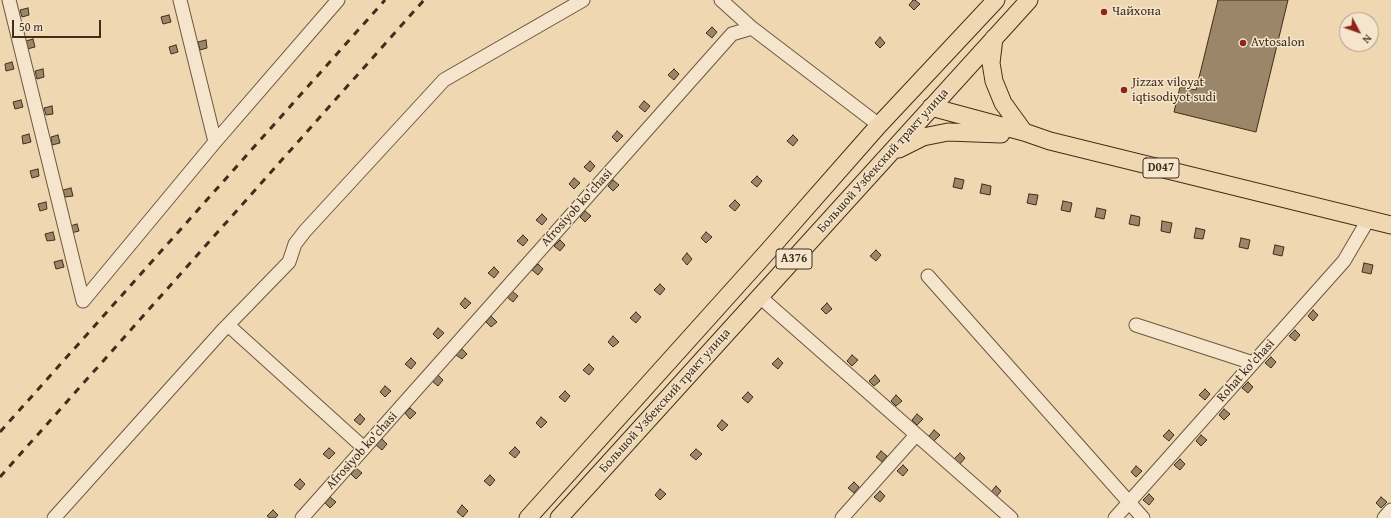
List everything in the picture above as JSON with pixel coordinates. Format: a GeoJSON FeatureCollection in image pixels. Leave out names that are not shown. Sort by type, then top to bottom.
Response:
{"type":"FeatureCollection","features":[{"type":"Feature","properties":{"kind":"main road","name":"Большой Узбекский тракт улица"},"geometry":{"type":"LineString","coordinates":[[528,518],[769,250],[879,125],[996,0]]}},
{"type":"Feature","properties":{"kind":"main road","name":"Большой Узбекский тракт улица"},"geometry":{"type":"LineString","coordinates":[[559,518],[1029,0]]}},
{"type":"Feature","properties":{"kind":"main road"},"geometry":{"type":"LineString","coordinates":[[994,38],[991,63],[994,81],[1003,103],[1031,134]]}},
{"type":"Feature","properties":{"kind":"main road","name":"D047"},"geometry":{"type":"LineString","coordinates":[[931,107],[1031,134],[1050,141],[1391,225]]}},
{"type":"Feature","properties":{"kind":"main road","name":"D047"},"geometry":{"type":"LineString","coordinates":[[890,153],[923,137],[948,132],[1031,134]]}},
{"type":"Feature","properties":{"kind":"street"},"geometry":{"type":"LineString","coordinates":[[9,0],[83,301],[214,142],[338,0]]}},
{"type":"Feature","properties":{"kind":"street"},"geometry":{"type":"LineString","coordinates":[[180,0],[214,142]]}},
{"type":"Feature","properties":{"kind":"street"},"geometry":{"type":"LineString","coordinates":[[54,518],[228,325],[289,262],[295,244],[305,231],[444,80],[583,0]]}},
{"type":"Feature","properties":{"kind":"street"},"geometry":{"type":"LineString","coordinates":[[721,0],[752,28],[879,125]]}},
{"type":"Feature","properties":{"kind":"street","name":"Afrosiyob ko'chasi"},"geometry":{"type":"LineString","coordinates":[[302,518],[732,34],[752,28]]}},
{"type":"Feature","properties":{"kind":"street","name":"Rohat ko'chasi"},"geometry":{"type":"LineString","coordinates":[[1116,518],[1344,261],[1368,220]]}},
{"type":"Feature","properties":{"kind":"street"},"geometry":{"type":"LineString","coordinates":[[928,276],[1143,518]]}},
{"type":"Feature","properties":{"kind":"street"},"geometry":{"type":"LineString","coordinates":[[760,297],[1011,518]]}},
{"type":"Feature","properties":{"kind":"street"},"geometry":{"type":"LineString","coordinates":[[228,325],[364,448]]}},
{"type":"Feature","properties":{"kind":"street"},"geometry":{"type":"LineString","coordinates":[[1136,325],[1253,362]]}},
{"type":"Feature","properties":{"kind":"street"},"geometry":{"type":"LineString","coordinates":[[842,518],[916,435]]}},
{"type":"Feature","properties":{"kind":"street"},"geometry":{"type":"LineString","coordinates":[[1384,518],[1391,510]]}},
{"type":"Feature","properties":{"kind":"building"},"geometry":{"type":"Polygon","coordinates":[[[913,0],[920,4],[914,10],[909,5],[913,0]]]}},
{"type":"Feature","properties":{"kind":"building","name":"Avtosalon"},"geometry":{"type":"Polygon","coordinates":[[[1218,0],[1288,0],[1256,132],[1174,112],[1180,87],[1196,90],[1218,0]]]}},
{"type":"Feature","properties":{"kind":"building"},"geometry":{"type":"Polygon","coordinates":[[[28,8],[29,15],[22,17],[20,10],[28,8]]]}},
{"type":"Feature","properties":{"kind":"building"},"geometry":{"type":"Polygon","coordinates":[[[169,15],[171,22],[163,24],[161,17],[169,15]]]}},
{"type":"Feature","properties":{"kind":"building"},"geometry":{"type":"Polygon","coordinates":[[[712,27],[717,32],[712,38],[706,33],[712,27]]]}},
{"type":"Feature","properties":{"kind":"building"},"geometry":{"type":"Polygon","coordinates":[[[880,37],[885,43],[880,48],[875,43],[880,37]]]}},
{"type":"Feature","properties":{"kind":"building"},"geometry":{"type":"Polygon","coordinates":[[[33,39],[35,47],[27,49],[26,41],[33,39]]]}},
{"type":"Feature","properties":{"kind":"building"},"geometry":{"type":"Polygon","coordinates":[[[206,40],[207,48],[200,50],[198,42],[206,40]]]}},
{"type":"Feature","properties":{"kind":"building"},"geometry":{"type":"Polygon","coordinates":[[[176,45],[178,52],[171,54],[169,47],[176,45]]]}},
{"type":"Feature","properties":{"kind":"building"},"geometry":{"type":"Polygon","coordinates":[[[12,62],[14,69],[6,71],[5,64],[12,62]]]}},
{"type":"Feature","properties":{"kind":"building"},"geometry":{"type":"Polygon","coordinates":[[[43,69],[44,77],[37,79],[35,71],[43,69]]]}},
{"type":"Feature","properties":{"kind":"building"},"geometry":{"type":"Polygon","coordinates":[[[674,69],[679,74],[674,80],[668,75],[674,69]]]}},
{"type":"Feature","properties":{"kind":"building"},"geometry":{"type":"Polygon","coordinates":[[[21,100],[23,107],[15,109],[13,102],[21,100]]]}},
{"type":"Feature","properties":{"kind":"building"},"geometry":{"type":"Polygon","coordinates":[[[644,101],[650,106],[645,112],[639,107],[644,101]]]}},
{"type":"Feature","properties":{"kind":"building"},"geometry":{"type":"Polygon","coordinates":[[[52,106],[53,114],[46,115],[44,108],[52,106]]]}},
{"type":"Feature","properties":{"kind":"building"},"geometry":{"type":"Polygon","coordinates":[[[617,131],[623,136],[617,142],[612,137],[617,131]]]}},
{"type":"Feature","properties":{"kind":"building"},"geometry":{"type":"Polygon","coordinates":[[[29,134],[31,142],[23,144],[22,136],[29,134]]]}},
{"type":"Feature","properties":{"kind":"building"},"geometry":{"type":"Polygon","coordinates":[[[58,135],[60,143],[52,145],[51,137],[58,135]]]}},
{"type":"Feature","properties":{"kind":"building"},"geometry":{"type":"Polygon","coordinates":[[[793,135],[798,140],[793,146],[787,141],[793,135]]]}},
{"type":"Feature","properties":{"kind":"building"},"geometry":{"type":"Polygon","coordinates":[[[590,161],[595,166],[590,172],[584,167],[590,161]]]}},
{"type":"Feature","properties":{"kind":"building"},"geometry":{"type":"Polygon","coordinates":[[[38,169],[39,176],[32,178],[30,171],[38,169]]]}},
{"type":"Feature","properties":{"kind":"building"},"geometry":{"type":"Polygon","coordinates":[[[757,176],[762,181],[757,187],[751,182],[757,176]]]}},
{"type":"Feature","properties":{"kind":"building"},"geometry":{"type":"Polygon","coordinates":[[[574,178],[580,183],[574,189],[569,184],[574,178]]]}},
{"type":"Feature","properties":{"kind":"building"},"geometry":{"type":"Polygon","coordinates":[[[955,178],[964,180],[962,189],[953,187],[955,178]]]}},
{"type":"Feature","properties":{"kind":"building"},"geometry":{"type":"Polygon","coordinates":[[[613,180],[619,185],[613,191],[608,186],[613,180]]]}},
{"type":"Feature","properties":{"kind":"building"},"geometry":{"type":"Polygon","coordinates":[[[982,184],[991,186],[990,195],[980,193],[982,184]]]}},
{"type":"Feature","properties":{"kind":"building"},"geometry":{"type":"Polygon","coordinates":[[[71,188],[73,196],[65,197],[63,190],[71,188]]]}},
{"type":"Feature","properties":{"kind":"building"},"geometry":{"type":"Polygon","coordinates":[[[1029,194],[1038,195],[1036,205],[1027,203],[1029,194]]]}},
{"type":"Feature","properties":{"kind":"building"},"geometry":{"type":"Polygon","coordinates":[[[735,200],[740,205],[735,211],[729,206],[735,200]]]}},
{"type":"Feature","properties":{"kind":"building"},"geometry":{"type":"Polygon","coordinates":[[[1063,201],[1072,203],[1070,212],[1061,210],[1063,201]]]}},
{"type":"Feature","properties":{"kind":"building"},"geometry":{"type":"Polygon","coordinates":[[[46,202],[47,209],[40,211],[38,204],[46,202]]]}},
{"type":"Feature","properties":{"kind":"building"},"geometry":{"type":"Polygon","coordinates":[[[1097,208],[1106,210],[1104,219],[1095,217],[1097,208]]]}},
{"type":"Feature","properties":{"kind":"building"},"geometry":{"type":"Polygon","coordinates":[[[585,211],[591,216],[585,222],[580,217],[585,211]]]}},
{"type":"Feature","properties":{"kind":"building"},"geometry":{"type":"Polygon","coordinates":[[[542,214],[547,219],[542,225],[536,220],[542,214]]]}},
{"type":"Feature","properties":{"kind":"building"},"geometry":{"type":"Polygon","coordinates":[[[1131,215],[1140,217],[1139,226],[1129,224],[1131,215]]]}},
{"type":"Feature","properties":{"kind":"building"},"geometry":{"type":"Polygon","coordinates":[[[1162,221],[1172,223],[1170,233],[1161,231],[1162,221]]]}},
{"type":"Feature","properties":{"kind":"building"},"geometry":{"type":"Polygon","coordinates":[[[77,224],[79,231],[71,233],[70,226],[77,224]]]}},
{"type":"Feature","properties":{"kind":"building"},"geometry":{"type":"Polygon","coordinates":[[[1196,228],[1205,230],[1203,239],[1194,238],[1196,228]]]}},
{"type":"Feature","properties":{"kind":"building"},"geometry":{"type":"Polygon","coordinates":[[[53,232],[55,240],[47,241],[45,234],[53,232]]]}},
{"type":"Feature","properties":{"kind":"building"},"geometry":{"type":"Polygon","coordinates":[[[706,232],[712,237],[706,243],[701,238],[706,232]]]}},
{"type":"Feature","properties":{"kind":"building"},"geometry":{"type":"Polygon","coordinates":[[[523,235],[528,240],[523,246],[517,241],[523,235]]]}},
{"type":"Feature","properties":{"kind":"building"},"geometry":{"type":"Polygon","coordinates":[[[1241,238],[1250,240],[1248,249],[1239,247],[1241,238]]]}},
{"type":"Feature","properties":{"kind":"building"},"geometry":{"type":"Polygon","coordinates":[[[560,240],[565,245],[560,251],[554,246],[560,240]]]}},
{"type":"Feature","properties":{"kind":"building"},"geometry":{"type":"Polygon","coordinates":[[[1275,245],[1284,247],[1282,256],[1273,254],[1275,245]]]}},
{"type":"Feature","properties":{"kind":"building"},"geometry":{"type":"Polygon","coordinates":[[[876,250],[881,255],[876,261],[870,256],[876,250]]]}},
{"type":"Feature","properties":{"kind":"building"},"geometry":{"type":"Polygon","coordinates":[[[687,253],[692,259],[687,265],[682,259],[687,253]]]}},
{"type":"Feature","properties":{"kind":"building"},"geometry":{"type":"Polygon","coordinates":[[[62,260],[64,267],[56,269],[54,262],[62,260]]]}},
{"type":"Feature","properties":{"kind":"building"},"geometry":{"type":"Polygon","coordinates":[[[1364,263],[1373,265],[1371,274],[1362,272],[1364,263]]]}},
{"type":"Feature","properties":{"kind":"building"},"geometry":{"type":"Polygon","coordinates":[[[538,264],[543,269],[538,275],[532,270],[538,264]]]}},
{"type":"Feature","properties":{"kind":"building"},"geometry":{"type":"Polygon","coordinates":[[[494,267],[499,272],[494,278],[488,273],[494,267]]]}},
{"type":"Feature","properties":{"kind":"building"},"geometry":{"type":"Polygon","coordinates":[[[660,284],[665,289],[660,295],[654,290],[660,284]]]}},
{"type":"Feature","properties":{"kind":"building"},"geometry":{"type":"Polygon","coordinates":[[[512,291],[518,296],[513,302],[507,297],[512,291]]]}},
{"type":"Feature","properties":{"kind":"building"},"geometry":{"type":"Polygon","coordinates":[[[465,298],[471,303],[465,309],[460,304],[465,298]]]}},
{"type":"Feature","properties":{"kind":"building"},"geometry":{"type":"Polygon","coordinates":[[[827,303],[832,309],[826,314],[821,309],[827,303]]]}},
{"type":"Feature","properties":{"kind":"building"},"geometry":{"type":"Polygon","coordinates":[[[1313,310],[1318,315],[1313,321],[1308,316],[1313,310]]]}},
{"type":"Feature","properties":{"kind":"building"},"geometry":{"type":"Polygon","coordinates":[[[636,312],[641,317],[636,323],[630,318],[636,312]]]}},
{"type":"Feature","properties":{"kind":"building"},"geometry":{"type":"Polygon","coordinates":[[[491,316],[497,322],[491,327],[486,322],[491,316]]]}},
{"type":"Feature","properties":{"kind":"building"},"geometry":{"type":"Polygon","coordinates":[[[438,328],[444,333],[438,339],[433,334],[438,328]]]}},
{"type":"Feature","properties":{"kind":"building"},"geometry":{"type":"Polygon","coordinates":[[[1295,330],[1300,335],[1295,341],[1289,336],[1295,330]]]}},
{"type":"Feature","properties":{"kind":"building"},"geometry":{"type":"Polygon","coordinates":[[[613,336],[619,342],[613,347],[608,342],[613,336]]]}},
{"type":"Feature","properties":{"kind":"building"},"geometry":{"type":"Polygon","coordinates":[[[462,349],[467,354],[462,359],[456,355],[462,349]]]}},
{"type":"Feature","properties":{"kind":"building"},"geometry":{"type":"Polygon","coordinates":[[[852,355],[858,360],[852,366],[847,361],[852,355]]]}},
{"type":"Feature","properties":{"kind":"building"},"geometry":{"type":"Polygon","coordinates":[[[1271,357],[1276,362],[1271,368],[1265,363],[1271,357]]]}},
{"type":"Feature","properties":{"kind":"building"},"geometry":{"type":"Polygon","coordinates":[[[411,358],[416,363],[411,369],[405,364],[411,358]]]}},
{"type":"Feature","properties":{"kind":"building"},"geometry":{"type":"Polygon","coordinates":[[[778,358],[783,363],[778,369],[772,364],[778,358]]]}},
{"type":"Feature","properties":{"kind":"building"},"geometry":{"type":"Polygon","coordinates":[[[589,364],[594,369],[589,375],[583,370],[589,364]]]}},
{"type":"Feature","properties":{"kind":"building"},"geometry":{"type":"Polygon","coordinates":[[[438,375],[443,380],[438,386],[432,381],[438,375]]]}},
{"type":"Feature","properties":{"kind":"building"},"geometry":{"type":"Polygon","coordinates":[[[875,375],[880,381],[874,386],[869,381],[875,375]]]}},
{"type":"Feature","properties":{"kind":"building"},"geometry":{"type":"Polygon","coordinates":[[[1248,382],[1253,387],[1248,393],[1242,388],[1248,382]]]}},
{"type":"Feature","properties":{"kind":"building"},"geometry":{"type":"Polygon","coordinates":[[[385,386],[391,391],[385,397],[380,392],[385,386]]]}},
{"type":"Feature","properties":{"kind":"building"},"geometry":{"type":"Polygon","coordinates":[[[1205,389],[1210,394],[1205,400],[1199,395],[1205,389]]]}},
{"type":"Feature","properties":{"kind":"building"},"geometry":{"type":"Polygon","coordinates":[[[565,391],[570,396],[565,402],[559,397],[565,391]]]}},
{"type":"Feature","properties":{"kind":"building"},"geometry":{"type":"Polygon","coordinates":[[[748,392],[753,397],[748,403],[742,398],[748,392]]]}},
{"type":"Feature","properties":{"kind":"building"},"geometry":{"type":"Polygon","coordinates":[[[896,395],[902,401],[896,406],[891,401],[896,395]]]}},
{"type":"Feature","properties":{"kind":"building"},"geometry":{"type":"Polygon","coordinates":[[[410,408],[416,413],[410,419],[405,413],[410,408]]]}},
{"type":"Feature","properties":{"kind":"building"},"geometry":{"type":"Polygon","coordinates":[[[1224,409],[1230,414],[1224,420],[1219,415],[1224,409]]]}},
{"type":"Feature","properties":{"kind":"building"},"geometry":{"type":"Polygon","coordinates":[[[360,414],[365,419],[360,425],[354,420],[360,414]]]}},
{"type":"Feature","properties":{"kind":"building"},"geometry":{"type":"Polygon","coordinates":[[[917,414],[923,419],[917,425],[912,420],[917,414]]]}},
{"type":"Feature","properties":{"kind":"building"},"geometry":{"type":"Polygon","coordinates":[[[541,417],[547,422],[541,428],[536,423],[541,417]]]}},
{"type":"Feature","properties":{"kind":"building"},"geometry":{"type":"Polygon","coordinates":[[[722,420],[728,425],[722,431],[717,426],[722,420]]]}},
{"type":"Feature","properties":{"kind":"building"},"geometry":{"type":"Polygon","coordinates":[[[934,430],[940,435],[934,441],[929,436],[934,430]]]}},
{"type":"Feature","properties":{"kind":"building"},"geometry":{"type":"Polygon","coordinates":[[[1169,430],[1174,435],[1169,441],[1163,436],[1169,430]]]}},
{"type":"Feature","properties":{"kind":"building"},"geometry":{"type":"Polygon","coordinates":[[[1201,435],[1207,440],[1201,446],[1196,441],[1201,435]]]}},
{"type":"Feature","properties":{"kind":"building"},"geometry":{"type":"Polygon","coordinates":[[[382,439],[387,444],[382,450],[376,445],[382,439]]]}},
{"type":"Feature","properties":{"kind":"building"},"geometry":{"type":"Polygon","coordinates":[[[515,447],[520,452],[515,458],[509,453],[515,447]]]}},
{"type":"Feature","properties":{"kind":"building"},"geometry":{"type":"Polygon","coordinates":[[[329,448],[335,453],[329,459],[323,454],[329,448]]]}},
{"type":"Feature","properties":{"kind":"building"},"geometry":{"type":"Polygon","coordinates":[[[696,449],[702,454],[696,460],[690,455],[696,449]]]}},
{"type":"Feature","properties":{"kind":"building"},"geometry":{"type":"Polygon","coordinates":[[[881,451],[887,456],[882,462],[876,457],[881,451]]]}},
{"type":"Feature","properties":{"kind":"building"},"geometry":{"type":"Polygon","coordinates":[[[960,453],[965,458],[960,464],[954,459],[960,453]]]}},
{"type":"Feature","properties":{"kind":"building"},"geometry":{"type":"Polygon","coordinates":[[[1180,459],[1185,464],[1180,470],[1174,465],[1180,459]]]}},
{"type":"Feature","properties":{"kind":"building"},"geometry":{"type":"Polygon","coordinates":[[[903,465],[908,470],[903,476],[897,471],[903,465]]]}},
{"type":"Feature","properties":{"kind":"building"},"geometry":{"type":"Polygon","coordinates":[[[1136,466],[1142,471],[1136,477],[1131,472],[1136,466]]]}},
{"type":"Feature","properties":{"kind":"building"},"geometry":{"type":"Polygon","coordinates":[[[356,468],[362,473],[356,479],[351,474],[356,468]]]}},
{"type":"Feature","properties":{"kind":"building"},"geometry":{"type":"Polygon","coordinates":[[[490,475],[495,480],[490,486],[484,481],[490,475]]]}},
{"type":"Feature","properties":{"kind":"building"},"geometry":{"type":"Polygon","coordinates":[[[300,479],[305,484],[300,490],[294,485],[300,479]]]}},
{"type":"Feature","properties":{"kind":"building"},"geometry":{"type":"Polygon","coordinates":[[[854,482],[859,487],[854,493],[848,488],[854,482]]]}},
{"type":"Feature","properties":{"kind":"building"},"geometry":{"type":"Polygon","coordinates":[[[996,486],[1001,491],[996,497],[991,492],[996,486]]]}},
{"type":"Feature","properties":{"kind":"building"},"geometry":{"type":"Polygon","coordinates":[[[660,489],[666,494],[660,500],[655,495],[660,489]]]}},
{"type":"Feature","properties":{"kind":"building"},"geometry":{"type":"Polygon","coordinates":[[[880,491],[885,496],[880,502],[874,497],[880,491]]]}},
{"type":"Feature","properties":{"kind":"building"},"geometry":{"type":"Polygon","coordinates":[[[1149,494],[1154,499],[1149,505],[1143,500],[1149,494]]]}},
{"type":"Feature","properties":{"kind":"building"},"geometry":{"type":"Polygon","coordinates":[[[330,497],[336,502],[330,508],[325,503],[330,497]]]}},
{"type":"Feature","properties":{"kind":"building"},"geometry":{"type":"Polygon","coordinates":[[[1381,497],[1387,502],[1381,508],[1376,503],[1381,497]]]}},
{"type":"Feature","properties":{"kind":"building"},"geometry":{"type":"Polygon","coordinates":[[[462,505],[468,511],[463,517],[457,512],[462,505]]]}},
{"type":"Feature","properties":{"kind":"building"},"geometry":{"type":"Polygon","coordinates":[[[273,510],[278,515],[275,518],[270,518],[267,516],[273,510]]]}},
{"type":"Feature","properties":{"kind":"railway"},"geometry":{"type":"LineString","coordinates":[[0,432],[385,0]]}},
{"type":"Feature","properties":{"kind":"railway"},"geometry":{"type":"LineString","coordinates":[[0,477],[424,0]]}},
{"type":"Feature","properties":{"kind":"place","name":"Чайхона"},"geometry":{"type":"Point","coordinates":[1104,12]}},
{"type":"Feature","properties":{"kind":"place","name":"Avtosalon"},"geometry":{"type":"Point","coordinates":[1243,43]}},
{"type":"Feature","properties":{"kind":"place","name":"Jizzax viloyat iqtisodiyot sudi"},"geometry":{"type":"Point","coordinates":[1124,90]}}]}
